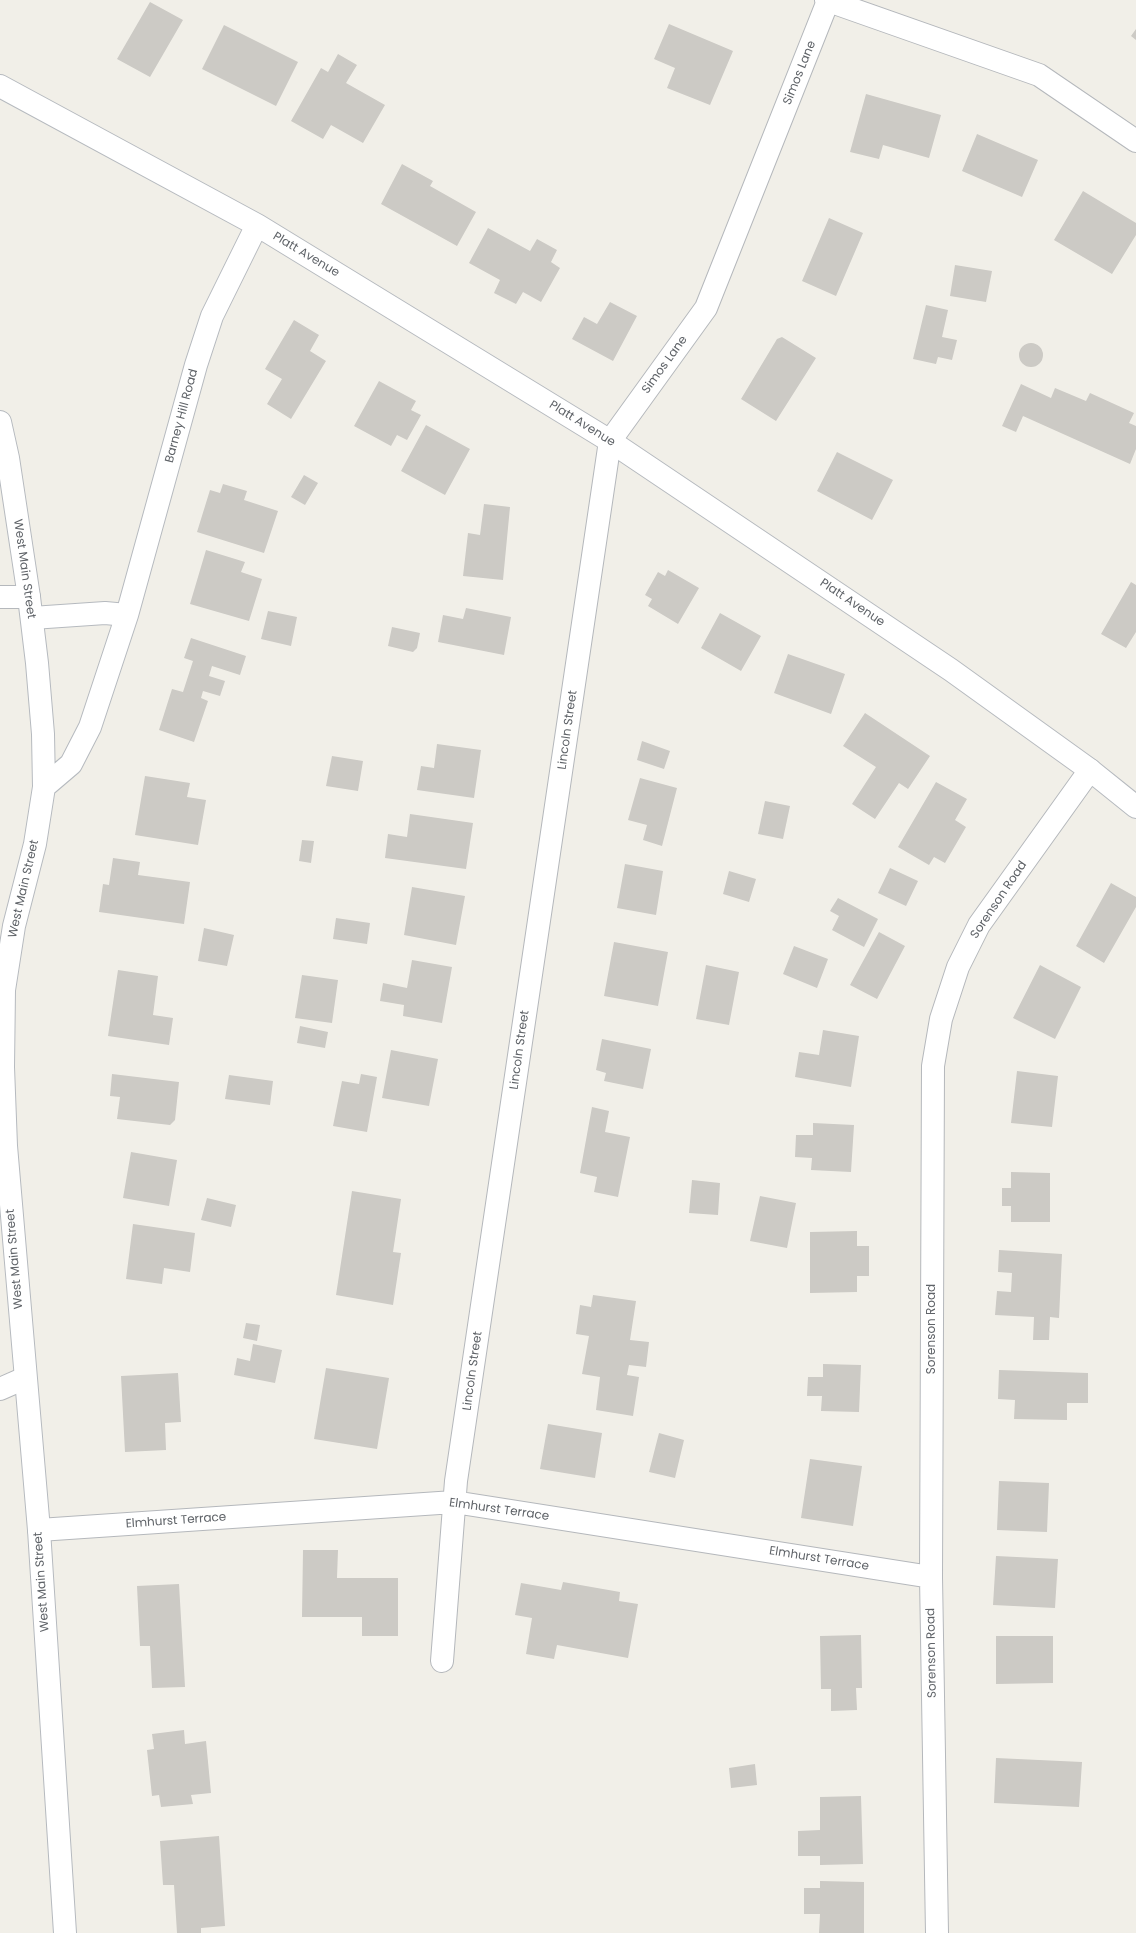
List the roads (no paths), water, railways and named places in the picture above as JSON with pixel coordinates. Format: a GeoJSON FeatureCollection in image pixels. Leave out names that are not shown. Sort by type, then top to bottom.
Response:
{"type":"FeatureCollection","features":[{"type":"Feature","properties":{"kind":"street","name":"Simos Lane"},"geometry":{"type":"LineString","coordinates":[[610,441],[706,308],[827,0],[1039,75],[1136,141]]}},
{"type":"Feature","properties":{"kind":"street","name":"Platt Avenue"},"geometry":{"type":"LineString","coordinates":[[0,86],[257,225],[610,441],[951,670],[1090,770],[1136,807]]}},
{"type":"Feature","properties":{"kind":"street","name":"Barney Hill Road"},"geometry":{"type":"LineString","coordinates":[[44,787],[72,764],[90,727],[127,615],[212,316],[257,225]]}},
{"type":"Feature","properties":{"kind":"street","name":"West Main Street"},"geometry":{"type":"LineString","coordinates":[[0,422],[8,458],[30,608],[43,734],[44,787],[35,844],[14,926],[4,990],[3,1067],[6,1146],[39,1530],[65,1933]]}},
{"type":"Feature","properties":{"kind":"street","name":"Lincoln Street"},"geometry":{"type":"LineString","coordinates":[[442,1661],[454,1502],[610,441]]}},
{"type":"Feature","properties":{"kind":"street"},"geometry":{"type":"LineString","coordinates":[[0,597],[30,608],[127,615]]}},
{"type":"Feature","properties":{"kind":"street","name":"Sorenson Road"},"geometry":{"type":"LineString","coordinates":[[937,1933],[931,1577],[933,1066],[941,1019],[958,967],[979,925],[1090,770]]}},
{"type":"Feature","properties":{"kind":"street"},"geometry":{"type":"LineString","coordinates":[[0,1389],[25,1378]]}},
{"type":"Feature","properties":{"kind":"street","name":"Elmhurst Terrace"},"geometry":{"type":"LineString","coordinates":[[39,1530],[454,1502],[931,1577]]}}]}
